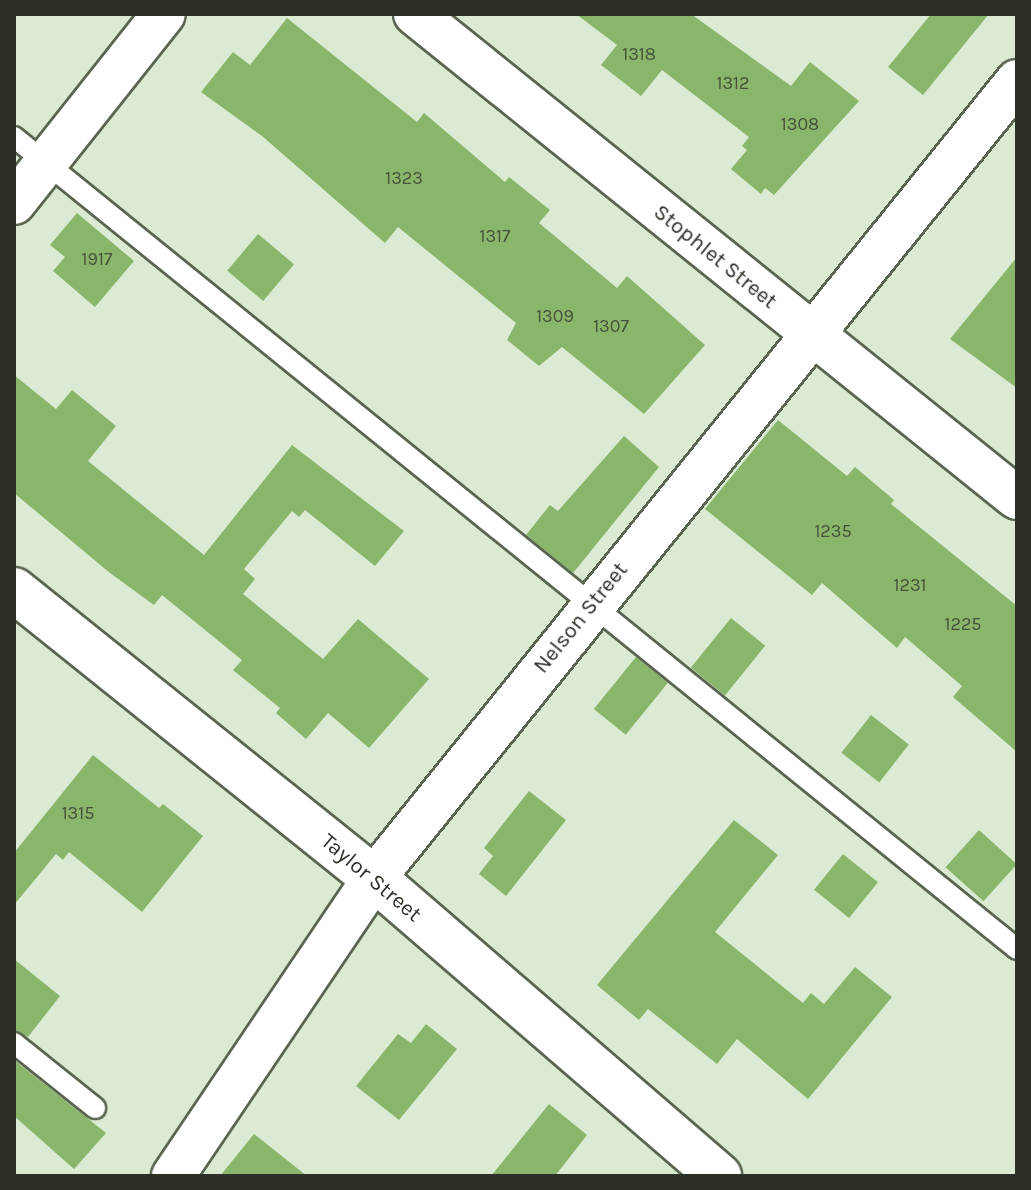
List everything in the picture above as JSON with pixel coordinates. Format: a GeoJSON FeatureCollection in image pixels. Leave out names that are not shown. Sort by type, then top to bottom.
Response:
{"type":"FeatureCollection","features":[{"type":"Feature","properties":{"kind":"main road","name":"Taylor Street"},"geometry":{"type":"LineString","coordinates":[[14,590],[374,878],[719,1176]]}},
{"type":"Feature","properties":{"kind":"street"},"geometry":{"type":"LineString","coordinates":[[14,203],[164,14]]}},
{"type":"Feature","properties":{"kind":"street","name":"Stophlet Street"},"geometry":{"type":"LineString","coordinates":[[415,14],[1017,498]]}},
{"type":"Feature","properties":{"kind":"street","name":"Nelson Street"},"geometry":{"type":"LineString","coordinates":[[173,1176],[374,878],[809,333],[1017,81]]}},
{"type":"Feature","properties":{"kind":"lane"},"geometry":{"type":"LineString","coordinates":[[14,137],[594,603],[1017,949]]}},
{"type":"Feature","properties":{"kind":"lane"},"geometry":{"type":"LineString","coordinates":[[14,1043],[95,1108]]}},
{"type":"Feature","properties":{"kind":"building"},"geometry":{"type":"Polygon","coordinates":[[[576,14],[691,14],[791,86],[810,62],[859,101],[774,195],[765,188],[761,194],[731,169],[747,150],[742,146],[749,137],[662,70],[641,96],[601,65],[617,45],[576,14]]]}},
{"type":"Feature","properties":{"kind":"building"},"geometry":{"type":"Polygon","coordinates":[[[931,14],[989,14],[923,95],[888,67],[931,14]]]}},
{"type":"Feature","properties":{"kind":"building"},"geometry":{"type":"Polygon","coordinates":[[[287,18],[417,122],[424,113],[505,182],[509,177],[550,210],[539,223],[617,288],[627,276],[705,345],[644,414],[562,347],[539,366],[507,340],[516,323],[398,227],[385,243],[262,136],[201,92],[233,52],[250,65],[287,18]]]}},
{"type":"Feature","properties":{"kind":"building"},"geometry":{"type":"Polygon","coordinates":[[[77,213],[134,261],[95,307],[53,271],[65,257],[50,245],[77,213]]]}},
{"type":"Feature","properties":{"kind":"building"},"geometry":{"type":"Polygon","coordinates":[[[258,234],[294,264],[263,301],[227,271],[258,234]]]}},
{"type":"Feature","properties":{"kind":"building"},"geometry":{"type":"Polygon","coordinates":[[[1017,257],[1017,388],[950,339],[1017,257]]]}},
{"type":"Feature","properties":{"kind":"building"},"geometry":{"type":"Polygon","coordinates":[[[14,375],[56,409],[72,390],[116,426],[88,461],[204,555],[292,445],[404,531],[375,566],[305,510],[299,517],[292,511],[244,569],[255,579],[243,594],[323,659],[358,619],[429,679],[369,748],[328,713],[306,739],[276,713],[280,708],[233,670],[242,660],[162,595],[154,605],[110,573],[14,493],[14,375]]]}},
{"type":"Feature","properties":{"kind":"building"},"geometry":{"type":"Polygon","coordinates":[[[778,420],[847,476],[855,467],[894,500],[891,504],[1017,606],[1017,752],[953,697],[962,686],[905,637],[897,648],[822,583],[812,595],[705,509],[778,420]]]}},
{"type":"Feature","properties":{"kind":"building"},"geometry":{"type":"Polygon","coordinates":[[[624,436],[659,467],[573,573],[526,535],[550,505],[558,511],[624,436]]]}},
{"type":"Feature","properties":{"kind":"building"},"geometry":{"type":"Polygon","coordinates":[[[731,618],[765,646],[725,695],[691,668],[731,618]]]}},
{"type":"Feature","properties":{"kind":"building"},"geometry":{"type":"Polygon","coordinates":[[[636,657],[668,683],[626,735],[594,709],[636,657]]]}},
{"type":"Feature","properties":{"kind":"building"},"geometry":{"type":"Polygon","coordinates":[[[871,715],[909,745],[879,782],[841,753],[871,715]]]}},
{"type":"Feature","properties":{"kind":"building"},"geometry":{"type":"Polygon","coordinates":[[[93,755],[159,808],[163,804],[203,836],[142,912],[69,852],[63,860],[56,854],[14,905],[14,853],[93,755]]]}},
{"type":"Feature","properties":{"kind":"building"},"geometry":{"type":"Polygon","coordinates":[[[529,791],[566,820],[506,896],[479,874],[493,856],[484,848],[529,791]]]}},
{"type":"Feature","properties":{"kind":"building"},"geometry":{"type":"Polygon","coordinates":[[[734,820],[778,855],[715,932],[803,1003],[811,993],[824,1004],[855,967],[892,997],[808,1099],[737,1039],[717,1064],[648,1009],[639,1020],[597,985],[734,820]]]}},
{"type":"Feature","properties":{"kind":"building"},"geometry":{"type":"Polygon","coordinates":[[[979,830],[1017,864],[983,901],[946,867],[979,830]]]}},
{"type":"Feature","properties":{"kind":"building"},"geometry":{"type":"Polygon","coordinates":[[[843,854],[878,882],[849,918],[814,890],[843,854]]]}},
{"type":"Feature","properties":{"kind":"building"},"geometry":{"type":"Polygon","coordinates":[[[14,959],[60,996],[28,1037],[14,1030],[14,959]]]}},
{"type":"Feature","properties":{"kind":"building"},"geometry":{"type":"Polygon","coordinates":[[[426,1024],[457,1049],[399,1120],[356,1086],[398,1034],[411,1043],[426,1024]]]}},
{"type":"Feature","properties":{"kind":"building"},"geometry":{"type":"Polygon","coordinates":[[[14,1060],[106,1133],[74,1169],[14,1116],[14,1060]]]}},
{"type":"Feature","properties":{"kind":"building"},"geometry":{"type":"Polygon","coordinates":[[[549,1104],[587,1135],[555,1176],[491,1176],[549,1104]]]}},
{"type":"Feature","properties":{"kind":"building"},"geometry":{"type":"Polygon","coordinates":[[[254,1134],[307,1176],[220,1176],[254,1134]]]}}]}
